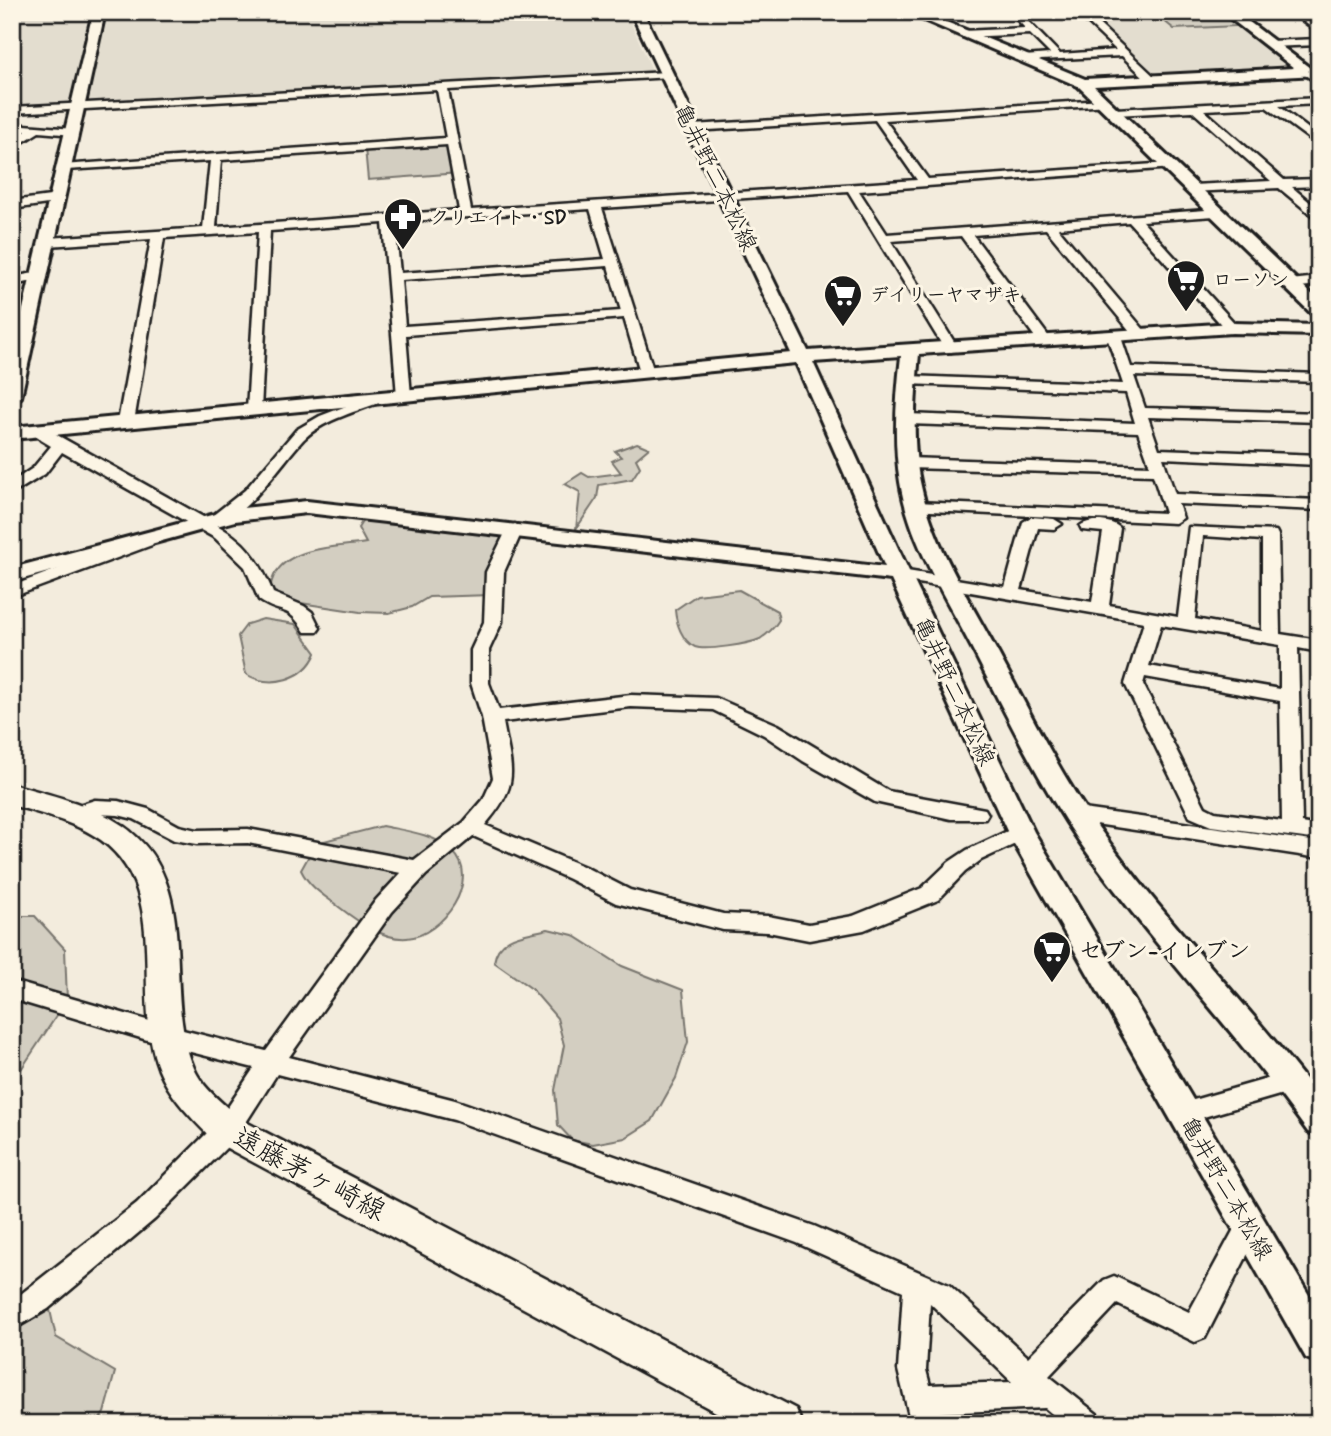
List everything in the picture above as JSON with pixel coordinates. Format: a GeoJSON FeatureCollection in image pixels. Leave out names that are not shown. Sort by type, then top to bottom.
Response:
{"type":"FeatureCollection","features":[{"type":"Feature","properties":{"kind":"main road","name":"遠藤茅ヶ崎線"},"geometry":{"type":"LineString","coordinates":[[12,794],[112,833],[138,858],[157,897],[167,1037],[177,1070],[188,1088],[227,1130],[781,1424]]}},
{"type":"Feature","properties":{"kind":"street"},"geometry":{"type":"LineString","coordinates":[[12,397],[99,12]]}},
{"type":"Feature","properties":{"kind":"street","name":"亀井野二本松線"},"geometry":{"type":"LineString","coordinates":[[637,12],[802,357],[1021,833],[1319,1346]]}},
{"type":"Feature","properties":{"kind":"street"},"geometry":{"type":"LineString","coordinates":[[913,13],[969,12]]}},
{"type":"Feature","properties":{"kind":"street"},"geometry":{"type":"LineString","coordinates":[[1014,12],[1058,57]]}},
{"type":"Feature","properties":{"kind":"street"},"geometry":{"type":"LineString","coordinates":[[1080,12],[1152,79]]}},
{"type":"Feature","properties":{"kind":"street"},"geometry":{"type":"LineString","coordinates":[[1228,12],[1269,44],[1312,71],[1319,81]]}},
{"type":"Feature","properties":{"kind":"street"},"geometry":{"type":"LineString","coordinates":[[1295,12],[1319,30]]}},
{"type":"Feature","properties":{"kind":"street"},"geometry":{"type":"LineString","coordinates":[[913,13],[1083,83],[1319,312]]}},
{"type":"Feature","properties":{"kind":"street"},"geometry":{"type":"LineString","coordinates":[[963,34],[1033,31]]}},
{"type":"Feature","properties":{"kind":"street"},"geometry":{"type":"LineString","coordinates":[[1269,44],[1319,42]]}},
{"type":"Feature","properties":{"kind":"street"},"geometry":{"type":"LineString","coordinates":[[1024,59],[1123,53]]}},
{"type":"Feature","properties":{"kind":"street"},"geometry":{"type":"LineString","coordinates":[[1083,83],[1312,71]]}},
{"type":"Feature","properties":{"kind":"street"},"geometry":{"type":"LineString","coordinates":[[12,110],[667,75]]}},
{"type":"Feature","properties":{"kind":"street"},"geometry":{"type":"LineString","coordinates":[[442,87],[466,214]]}},
{"type":"Feature","properties":{"kind":"street"},"geometry":{"type":"LineString","coordinates":[[692,128],[878,117],[1109,108],[1195,108],[1319,101]]}},
{"type":"Feature","properties":{"kind":"street"},"geometry":{"type":"LineString","coordinates":[[1269,104],[1319,143]]}},
{"type":"Feature","properties":{"kind":"street"},"geometry":{"type":"LineString","coordinates":[[1195,108],[1319,217]]}},
{"type":"Feature","properties":{"kind":"street"},"geometry":{"type":"LineString","coordinates":[[878,117],[925,183]]}},
{"type":"Feature","properties":{"kind":"street"},"geometry":{"type":"LineString","coordinates":[[12,127],[74,132]]}},
{"type":"Feature","properties":{"kind":"street"},"geometry":{"type":"LineString","coordinates":[[12,146],[38,128]]}},
{"type":"Feature","properties":{"kind":"street"},"geometry":{"type":"LineString","coordinates":[[66,167],[454,141]]}},
{"type":"Feature","properties":{"kind":"street"},"geometry":{"type":"LineString","coordinates":[[12,152],[27,153]]}},
{"type":"Feature","properties":{"kind":"street"},"geometry":{"type":"LineString","coordinates":[[209,231],[216,157]]}},
{"type":"Feature","properties":{"kind":"street"},"geometry":{"type":"LineString","coordinates":[[48,242],[1170,166]]}},
{"type":"Feature","properties":{"kind":"street"},"geometry":{"type":"LineString","coordinates":[[1193,189],[1319,182]]}},
{"type":"Feature","properties":{"kind":"street"},"geometry":{"type":"LineString","coordinates":[[852,188],[951,348]]}},
{"type":"Feature","properties":{"kind":"street"},"geometry":{"type":"LineString","coordinates":[[12,205],[58,199]]}},
{"type":"Feature","properties":{"kind":"street"},"geometry":{"type":"LineString","coordinates":[[595,205],[647,372]]}},
{"type":"Feature","properties":{"kind":"street"},"geometry":{"type":"LineString","coordinates":[[883,238],[1215,212]]}},
{"type":"Feature","properties":{"kind":"street"},"geometry":{"type":"LineString","coordinates":[[1132,218],[1232,328]]}},
{"type":"Feature","properties":{"kind":"street"},"geometry":{"type":"LineString","coordinates":[[389,219],[404,396]]}},
{"type":"Feature","properties":{"kind":"street"},"geometry":{"type":"LineString","coordinates":[[1049,225],[1140,334]]}},
{"type":"Feature","properties":{"kind":"street"},"geometry":{"type":"LineString","coordinates":[[254,410],[264,228]]}},
{"type":"Feature","properties":{"kind":"street"},"geometry":{"type":"LineString","coordinates":[[965,232],[1045,341]]}},
{"type":"Feature","properties":{"kind":"street"},"geometry":{"type":"LineString","coordinates":[[125,422],[158,234]]}},
{"type":"Feature","properties":{"kind":"street"},"geometry":{"type":"LineString","coordinates":[[394,277],[612,262]]}},
{"type":"Feature","properties":{"kind":"street"},"geometry":{"type":"LineString","coordinates":[[12,281],[40,276]]}},
{"type":"Feature","properties":{"kind":"street"},"geometry":{"type":"LineString","coordinates":[[1290,284],[1319,281]]}},
{"type":"Feature","properties":{"kind":"street"},"geometry":{"type":"LineString","coordinates":[[398,331],[629,314]]}},
{"type":"Feature","properties":{"kind":"street"},"geometry":{"type":"LineString","coordinates":[[910,355],[951,348],[1045,341],[1116,341],[1140,334],[1232,328],[1319,330]]}},
{"type":"Feature","properties":{"kind":"street"},"geometry":{"type":"LineString","coordinates":[[12,433],[802,357],[910,355],[1319,330]]}},
{"type":"Feature","properties":{"kind":"street"},"geometry":{"type":"LineString","coordinates":[[916,507],[1175,518],[1116,341]]}},
{"type":"Feature","properties":{"kind":"street"},"geometry":{"type":"LineString","coordinates":[[910,355],[908,463],[916,507],[950,582],[1035,750],[1105,858],[1291,1082],[1319,1122]]}},
{"type":"Feature","properties":{"kind":"street"},"geometry":{"type":"LineString","coordinates":[[1127,371],[1319,378]]}},
{"type":"Feature","properties":{"kind":"street"},"geometry":{"type":"LineString","coordinates":[[908,380],[1133,389]]}},
{"type":"Feature","properties":{"kind":"street"},"geometry":{"type":"LineString","coordinates":[[210,521],[251,493],[301,433],[325,419],[378,398]]}},
{"type":"Feature","properties":{"kind":"street"},"geometry":{"type":"LineString","coordinates":[[1140,412],[1319,418]]}},
{"type":"Feature","properties":{"kind":"street"},"geometry":{"type":"LineString","coordinates":[[908,419],[1146,428]]}},
{"type":"Feature","properties":{"kind":"street"},"geometry":{"type":"LineString","coordinates":[[41,430],[46,437],[60,445],[210,521],[253,565],[265,596],[298,610],[306,616],[311,628]]}},
{"type":"Feature","properties":{"kind":"street"},"geometry":{"type":"LineString","coordinates":[[12,489],[39,471],[60,445]]}},
{"type":"Feature","properties":{"kind":"street"},"geometry":{"type":"LineString","coordinates":[[1154,453],[1319,460]]}},
{"type":"Feature","properties":{"kind":"street"},"geometry":{"type":"LineString","coordinates":[[908,463],[1160,471]]}},
{"type":"Feature","properties":{"kind":"street"},"geometry":{"type":"LineString","coordinates":[[1169,499],[1319,505]]}},
{"type":"Feature","properties":{"kind":"street"},"geometry":{"type":"LineString","coordinates":[[12,575],[210,521],[283,508],[307,507],[901,575],[1319,646]]}},
{"type":"Feature","properties":{"kind":"street"},"geometry":{"type":"LineString","coordinates":[[1012,593],[1031,522],[1112,528],[1100,608]]}},
{"type":"Feature","properties":{"kind":"street"},"geometry":{"type":"LineString","coordinates":[[12,1317],[38,1300],[146,1211],[227,1130],[271,1063],[384,906],[418,869],[471,827],[492,803],[503,778],[492,717],[480,683],[480,650],[494,622],[495,572],[514,529]]}},
{"type":"Feature","properties":{"kind":"street"},"geometry":{"type":"LineString","coordinates":[[1186,623],[1195,531],[1270,535],[1280,639],[1290,697],[1292,829]]}},
{"type":"Feature","properties":{"kind":"street"},"geometry":{"type":"LineString","coordinates":[[12,592],[110,557],[167,532]]}},
{"type":"Feature","properties":{"kind":"street"},"geometry":{"type":"LineString","coordinates":[[1154,617],[1134,684],[1197,812],[1211,819],[1319,833]]}},
{"type":"Feature","properties":{"kind":"street"},"geometry":{"type":"LineString","coordinates":[[1138,670],[1290,697]]}},
{"type":"Feature","properties":{"kind":"street"},"geometry":{"type":"LineString","coordinates":[[492,717],[631,701],[716,704],[771,730],[810,756],[882,797],[939,810],[978,814]]}},
{"type":"Feature","properties":{"kind":"street"},"geometry":{"type":"LineString","coordinates":[[70,815],[95,807],[118,808],[141,814],[174,833],[197,837],[248,836],[418,869]]}},
{"type":"Feature","properties":{"kind":"street"},"geometry":{"type":"LineString","coordinates":[[1076,815],[1319,850]]}},
{"type":"Feature","properties":{"kind":"street"},"geometry":{"type":"LineString","coordinates":[[471,827],[577,873],[624,897],[723,922],[768,924],[809,932],[823,932],[856,924],[930,894],[957,867],[974,855],[1021,833]]}},
{"type":"Feature","properties":{"kind":"street"},"geometry":{"type":"LineString","coordinates":[[12,990],[167,1037],[454,1110],[805,1234],[939,1294],[1039,1386],[1087,1424]]}},
{"type":"Feature","properties":{"kind":"street"},"geometry":{"type":"LineString","coordinates":[[1183,1113],[1291,1082]]}},
{"type":"Feature","properties":{"kind":"street"},"geometry":{"type":"LineString","coordinates":[[917,1283],[912,1370],[922,1412],[1039,1386],[1114,1289],[1195,1329],[1249,1226]]}},
{"type":"Feature","properties":{"kind":"shaded area"},"geometry":{"type":"Polygon","coordinates":[[[12,12],[92,12],[71,105],[12,107],[12,12]]]}},
{"type":"Feature","properties":{"kind":"shaded area"},"geometry":{"type":"Polygon","coordinates":[[[105,12],[626,12],[654,74],[85,104],[105,12]]]}},
{"type":"Feature","properties":{"kind":"shaded area"},"geometry":{"type":"Polygon","coordinates":[[[1082,12],[1153,12],[1174,29],[1238,26],[1294,70],[1152,77],[1082,12]]]}},
{"type":"Feature","properties":{"kind":"shaded area"},"geometry":{"type":"Polygon","coordinates":[[[1153,12],[1220,12],[1238,26],[1174,29],[1153,12]]]}},
{"type":"Feature","properties":{"kind":"shaded area"},"geometry":{"type":"Polygon","coordinates":[[[454,141],[459,173],[368,180],[365,148],[454,141]]]}},
{"type":"Feature","properties":{"kind":"shaded area"},"geometry":{"type":"Polygon","coordinates":[[[637,443],[649,448],[636,459],[640,467],[632,479],[599,485],[597,498],[576,529],[580,492],[565,484],[582,473],[589,477],[621,473],[612,461],[621,457],[615,451],[637,443]]]}},
{"type":"Feature","properties":{"kind":"shaded area"},"geometry":{"type":"Polygon","coordinates":[[[365,517],[507,532],[491,595],[429,597],[412,607],[389,613],[360,612],[274,599],[269,592],[274,575],[294,557],[318,549],[366,543],[358,528],[365,517]]]}},
{"type":"Feature","properties":{"kind":"shaded area"},"geometry":{"type":"Polygon","coordinates":[[[739,590],[777,611],[779,620],[771,631],[760,639],[747,643],[708,648],[690,644],[678,626],[675,610],[697,595],[739,590]]]}},
{"type":"Feature","properties":{"kind":"shaded area"},"geometry":{"type":"Polygon","coordinates":[[[263,619],[295,624],[316,653],[304,670],[276,681],[255,679],[246,674],[238,636],[247,624],[263,619]]]}},
{"type":"Feature","properties":{"kind":"shaded area"},"geometry":{"type":"Polygon","coordinates":[[[382,826],[436,840],[452,851],[460,863],[463,876],[461,890],[454,904],[433,928],[420,935],[398,938],[371,929],[318,891],[301,870],[316,843],[382,826]]]}},
{"type":"Feature","properties":{"kind":"shaded area"},"geometry":{"type":"Polygon","coordinates":[[[12,916],[35,916],[65,949],[67,1000],[12,1083],[12,916]]]}},
{"type":"Feature","properties":{"kind":"shaded area"},"geometry":{"type":"Polygon","coordinates":[[[548,929],[573,935],[622,966],[683,990],[688,1042],[676,1078],[652,1121],[625,1138],[593,1144],[572,1140],[558,1125],[555,1090],[564,1045],[557,1018],[532,989],[494,962],[501,946],[507,941],[548,929]]]}},
{"type":"Feature","properties":{"kind":"shaded area"},"geometry":{"type":"Polygon","coordinates":[[[50,1310],[56,1337],[115,1372],[104,1413],[96,1424],[12,1424],[12,1332],[50,1310]]]}},
{"type":"Feature","properties":{"kind":"place","name":"クリエイト・SD"},"geometry":{"type":"Point","coordinates":[403,251]}},
{"type":"Feature","properties":{"kind":"place","name":"ローソン"},"geometry":{"type":"Point","coordinates":[1186,313]}},
{"type":"Feature","properties":{"kind":"place","name":"デイリーヤマザキ"},"geometry":{"type":"Point","coordinates":[843,328]}},
{"type":"Feature","properties":{"kind":"place","name":"セブン-イレブン"},"geometry":{"type":"Point","coordinates":[1052,984]}}]}
